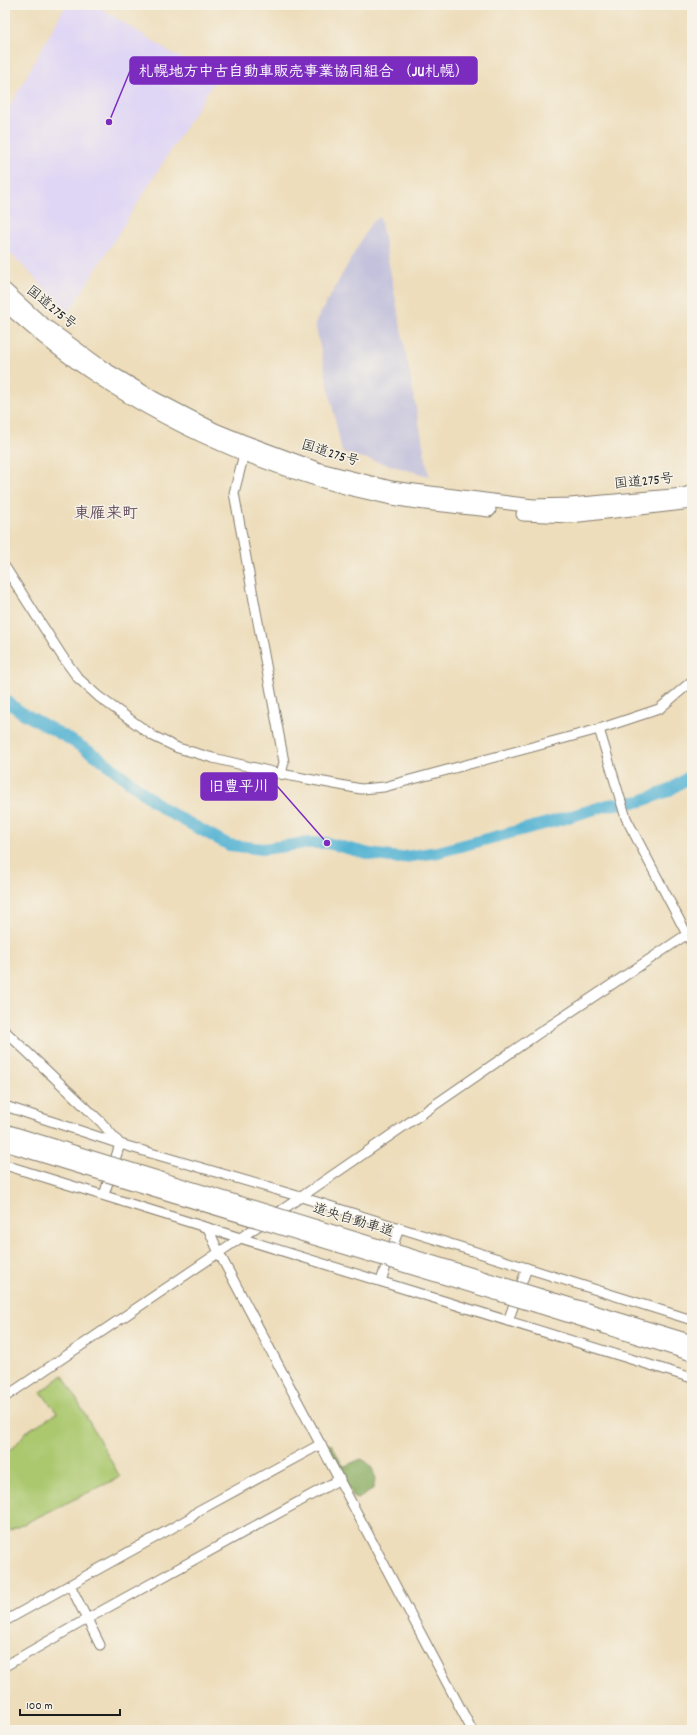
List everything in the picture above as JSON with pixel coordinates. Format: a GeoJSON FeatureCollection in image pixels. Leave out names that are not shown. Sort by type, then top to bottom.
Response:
{"type":"FeatureCollection","features":[{"type":"Feature","properties":{"kind":"highway","name":"国道275号"},"geometry":{"type":"LineString","coordinates":[[5,290],[53,331],[103,368],[155,399],[215,430],[320,470],[391,488],[533,506],[570,506],[692,492]]}},
{"type":"Feature","properties":{"kind":"highway","name":"国道275号"},"geometry":{"type":"LineString","coordinates":[[5,304],[34,329],[97,377],[152,410],[244,454],[315,479],[388,497],[530,515],[571,516],[692,502]]}},
{"type":"Feature","properties":{"kind":"highway","name":"道央自動車道"},"geometry":{"type":"LineString","coordinates":[[5,1131],[539,1301],[692,1354]]}},
{"type":"Feature","properties":{"kind":"highway","name":"道央自動車道"},"geometry":{"type":"LineString","coordinates":[[5,1144],[539,1301],[692,1342]]}},
{"type":"Feature","properties":{"kind":"street"},"geometry":{"type":"LineString","coordinates":[[244,454],[234,494],[284,762],[281,774]]}},
{"type":"Feature","properties":{"kind":"street"},"geometry":{"type":"LineString","coordinates":[[5,567],[78,678],[99,697],[153,736],[178,748],[213,758],[281,774],[361,789],[384,787],[599,729],[659,709],[692,681]]}},
{"type":"Feature","properties":{"kind":"street"},"geometry":{"type":"LineString","coordinates":[[599,729],[626,818],[689,933],[692,944]]}},
{"type":"Feature","properties":{"kind":"street"},"geometry":{"type":"LineString","coordinates":[[5,1397],[241,1238],[538,1033],[689,933]]}},
{"type":"Feature","properties":{"kind":"street"},"geometry":{"type":"LineString","coordinates":[[5,1031],[101,1122],[120,1144]]}},
{"type":"Feature","properties":{"kind":"street"},"geometry":{"type":"LineString","coordinates":[[5,1106],[120,1144],[301,1197],[692,1320]]}},
{"type":"Feature","properties":{"kind":"street"},"geometry":{"type":"LineString","coordinates":[[104,1195],[120,1144]]}},
{"type":"Feature","properties":{"kind":"street"},"geometry":{"type":"LineString","coordinates":[[5,1165],[692,1378]]}},
{"type":"Feature","properties":{"kind":"street"},"geometry":{"type":"LineString","coordinates":[[208,1228],[219,1253],[472,1730]]}},
{"type":"Feature","properties":{"kind":"street"},"geometry":{"type":"LineString","coordinates":[[381,1281],[399,1228]]}},
{"type":"Feature","properties":{"kind":"street"},"geometry":{"type":"LineString","coordinates":[[508,1321],[527,1268]]}},
{"type":"Feature","properties":{"kind":"street"},"geometry":{"type":"LineString","coordinates":[[5,1621],[190,1518],[198,1511],[321,1444]]}},
{"type":"Feature","properties":{"kind":"street"},"geometry":{"type":"LineString","coordinates":[[5,1666],[340,1479]]}},
{"type":"Feature","properties":{"kind":"street"},"geometry":{"type":"LineString","coordinates":[[70,1586],[100,1645]]}},
{"type":"Feature","properties":{"kind":"shaded area"},"geometry":{"type":"Polygon","coordinates":[[[66,5],[96,5],[215,80],[69,312],[5,248],[5,115],[66,5]]]}},
{"type":"Feature","properties":{"kind":"shaded area"},"geometry":{"type":"Polygon","coordinates":[[[380,217],[429,476],[342,452],[315,323],[371,223],[380,217]]]}},
{"type":"Feature","properties":{"kind":"green space"},"geometry":{"type":"Polygon","coordinates":[[[63,1375],[120,1477],[5,1533],[5,1452],[13,1448],[27,1431],[57,1413],[41,1392],[63,1375]]]}},
{"type":"Feature","properties":{"kind":"green space"},"geometry":{"type":"Polygon","coordinates":[[[327,1445],[332,1445],[342,1465],[345,1466],[361,1459],[369,1464],[375,1477],[372,1490],[358,1499],[354,1498],[327,1445]]]}},
{"type":"Feature","properties":{"kind":"waterway"},"geometry":{"type":"LineString","coordinates":[[5,700],[21,712],[66,737],[101,759],[165,810],[229,845],[263,849],[306,843],[327,843],[370,854],[398,858],[438,852],[555,821],[608,805],[641,801],[668,791],[692,775]]}},
{"type":"Feature","properties":{"kind":"place","name":"札幌地方中古自動車販売事業協同組合 （JU札幌）"},"geometry":{"type":"Point","coordinates":[109,122]}},
{"type":"Feature","properties":{"kind":"place","name":"旧豊平川"},"geometry":{"type":"Point","coordinates":[327,843]}},
{"type":"Feature","properties":{"kind":"district","name":"東雁来町"},"geometry":{"type":"Point","coordinates":[106,514]}}]}
